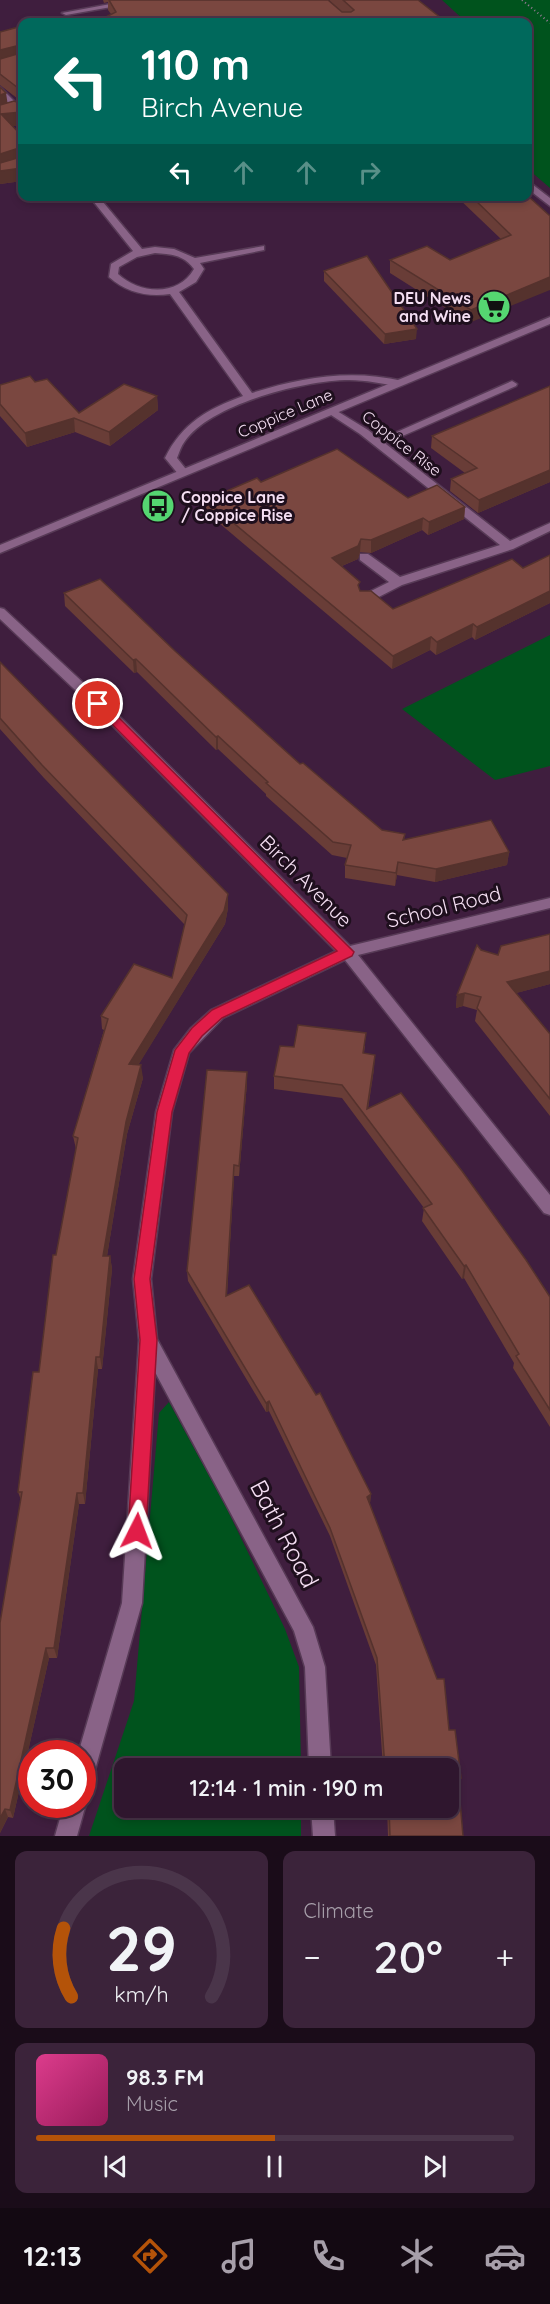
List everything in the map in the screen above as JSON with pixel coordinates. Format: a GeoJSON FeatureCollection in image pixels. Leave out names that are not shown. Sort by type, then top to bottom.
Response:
{"type":"FeatureCollection","features":[{"type":"Feature","properties":{"kind":"street"},"geometry":{"type":"LineString","coordinates":[[65,14],[147,0]]}},
{"type":"Feature","properties":{"kind":"street"},"geometry":{"type":"LineString","coordinates":[[0,90],[18,109]]}},
{"type":"Feature","properties":{"kind":"street"},"geometry":{"type":"LineString","coordinates":[[532,187],[550,203]]}},
{"type":"Feature","properties":{"kind":"street"},"geometry":{"type":"LineString","coordinates":[[97,201],[139,252]]}},
{"type":"Feature","properties":{"kind":"street"},"geometry":{"type":"LineString","coordinates":[[195,261],[261,248]]}},
{"type":"Feature","properties":{"kind":"street"},"geometry":{"type":"LineString","coordinates":[[171,251],[185,255],[195,261],[199,269],[196,278],[172,290],[153,292],[134,290],[120,284],[113,275],[114,266],[123,258],[139,252],[171,251]]}},
{"type":"Feature","properties":{"kind":"street"},"geometry":{"type":"LineString","coordinates":[[172,290],[248,395]]}},
{"type":"Feature","properties":{"kind":"street","name":"Coppice Lane"},"geometry":{"type":"LineString","coordinates":[[0,549],[550,320]]}},
{"type":"Feature","properties":{"kind":"street","name":"Coppice Lane"},"geometry":{"type":"LineString","coordinates":[[183,473],[171,458],[173,448],[187,432],[210,415],[248,395],[302,382],[344,377],[367,377],[399,383]]}},
{"type":"Feature","properties":{"kind":"street"},"geometry":{"type":"LineString","coordinates":[[378,443],[512,384]]}},
{"type":"Feature","properties":{"kind":"street","name":"Coppice Rise"},"geometry":{"type":"LineString","coordinates":[[332,411],[378,443],[508,546]]}},
{"type":"Feature","properties":{"kind":"street"},"geometry":{"type":"LineString","coordinates":[[365,599],[399,582],[508,546],[550,527]]}},
{"type":"Feature","properties":{"kind":"street"},"geometry":{"type":"LineString","coordinates":[[364,557],[399,582]]}},
{"type":"Feature","properties":{"kind":"street","name":"Birch Avenue"},"geometry":{"type":"LineString","coordinates":[[0,612],[114,719],[347,952],[550,1208]]}},
{"type":"Feature","properties":{"kind":"street","name":"School Road"},"geometry":{"type":"LineString","coordinates":[[347,952],[550,903]]}},
{"type":"Feature","properties":{"kind":"street","name":"Bath Road"},"geometry":{"type":"LineString","coordinates":[[93,1740],[132,1603],[148,1340],[142,1279],[164,1112],[182,1050],[217,1014],[347,952]]}},
{"type":"Feature","properties":{"kind":"street","name":"Bath Road"},"geometry":{"type":"LineString","coordinates":[[148,1340],[303,1627],[315,1667],[320,1758]]}},
{"type":"Feature","properties":{"kind":"street"},"geometry":{"type":"LineString","coordinates":[[66,1836],[71,1818]]}},
{"type":"Feature","properties":{"kind":"street"},"geometry":{"type":"LineString","coordinates":[[323,1818],[324,1836]]}},
{"type":"Feature","properties":{"kind":"path"},"geometry":{"type":"LineString","coordinates":[[522,0],[550,22]]}},
{"type":"Feature","properties":{"kind":"green space"},"geometry":{"type":"Polygon","coordinates":[[[442,0],[550,0],[550,188],[532,172],[532,18],[462,18],[442,0]]]}},
{"type":"Feature","properties":{"kind":"green space"},"geometry":{"type":"Polygon","coordinates":[[[550,635],[550,766],[495,780],[402,709],[550,635]]]}},
{"type":"Feature","properties":{"kind":"green space"},"geometry":{"type":"Polygon","coordinates":[[[169,1402],[226,1507],[285,1629],[299,1667],[301,1758],[115,1758],[134,1701],[159,1413],[169,1402]]]}},
{"type":"Feature","properties":{"kind":"green space"},"geometry":{"type":"Polygon","coordinates":[[[114,1761],[114,1818],[301,1818],[301,1836],[89,1836],[114,1761]]]}},
{"type":"Feature","properties":{"kind":"building"},"geometry":{"type":"Polygon","coordinates":[[[109,0],[328,0],[342,12],[351,12],[354,10],[343,0],[418,0],[441,18],[104,18],[116,12],[109,0]]]}},
{"type":"Feature","properties":{"kind":"building"},"geometry":{"type":"Polygon","coordinates":[[[18,27],[18,46],[0,50],[0,32],[18,27]]]}},
{"type":"Feature","properties":{"kind":"building"},"geometry":{"type":"Polygon","coordinates":[[[18,54],[18,88],[0,74],[0,59],[18,54]]]}},
{"type":"Feature","properties":{"kind":"building"},"geometry":{"type":"Polygon","coordinates":[[[0,87],[6,93],[0,95],[0,87]]]}},
{"type":"Feature","properties":{"kind":"building"},"geometry":{"type":"Polygon","coordinates":[[[14,101],[18,102],[18,112],[1,114],[18,132],[18,148],[0,154],[0,105],[14,101]]]}},
{"type":"Feature","properties":{"kind":"building"},"geometry":{"type":"Polygon","coordinates":[[[18,158],[18,169],[0,171],[0,163],[18,158]]]}},
{"type":"Feature","properties":{"kind":"building"},"geometry":{"type":"Polygon","coordinates":[[[532,200],[550,216],[550,277],[471,310],[390,260],[427,246],[450,260],[511,235],[476,201],[532,200]]]}},
{"type":"Feature","properties":{"kind":"building"},"geometry":{"type":"Polygon","coordinates":[[[367,256],[417,329],[385,334],[324,271],[367,256]]]}},
{"type":"Feature","properties":{"kind":"building"},"geometry":{"type":"Polygon","coordinates":[[[30,376],[35,382],[47,379],[79,413],[124,384],[157,396],[109,432],[74,418],[25,433],[0,404],[0,385],[30,376]]]}},
{"type":"Feature","properties":{"kind":"building"},"geometry":{"type":"Polygon","coordinates":[[[550,386],[550,470],[479,500],[451,479],[477,468],[432,436],[550,386]]]}},
{"type":"Feature","properties":{"kind":"building"},"geometry":{"type":"Polygon","coordinates":[[[337,449],[408,498],[437,485],[465,507],[429,522],[423,518],[371,540],[361,539],[358,546],[332,558],[360,582],[358,585],[360,591],[371,591],[393,609],[512,559],[523,568],[550,555],[550,591],[477,627],[473,624],[437,642],[431,637],[393,656],[206,500],[257,478],[261,482],[337,449]]]}},
{"type":"Feature","properties":{"kind":"building"},"geometry":{"type":"Polygon","coordinates":[[[100,579],[175,651],[300,764],[303,763],[382,830],[405,834],[403,840],[491,820],[509,852],[436,869],[398,862],[396,873],[345,865],[351,845],[333,842],[266,783],[268,782],[218,736],[216,737],[64,593],[100,579]]]}},
{"type":"Feature","properties":{"kind":"building"},"geometry":{"type":"Polygon","coordinates":[[[0,662],[228,894],[224,911],[129,1064],[141,1065],[126,1122],[103,1256],[110,1256],[100,1357],[96,1357],[83,1493],[77,1493],[54,1648],[46,1648],[26,1740],[18,1740],[18,1774],[10,1810],[5,1809],[0,1818],[0,1623],[22,1492],[18,1492],[33,1372],[39,1372],[53,1255],[56,1255],[78,1138],[73,1136],[108,1019],[101,1016],[134,964],[172,978],[187,915],[42,765],[0,718],[0,662]]]}},
{"type":"Feature","properties":{"kind":"building"},"geometry":{"type":"Polygon","coordinates":[[[550,934],[550,971],[507,982],[550,1034],[550,1099],[477,1008],[481,997],[465,993],[457,995],[477,945],[481,950],[498,955],[501,946],[550,934]]]}},
{"type":"Feature","properties":{"kind":"building"},"geometry":{"type":"Polygon","coordinates":[[[298,1025],[366,1033],[363,1053],[375,1055],[367,1109],[401,1093],[462,1171],[526,1260],[550,1297],[550,1410],[516,1356],[519,1354],[466,1265],[464,1266],[423,1208],[432,1204],[342,1085],[274,1076],[280,1046],[294,1047],[298,1025]]]}},
{"type":"Feature","properties":{"kind":"building"},"geometry":{"type":"Polygon","coordinates":[[[207,1070],[247,1072],[239,1166],[234,1165],[226,1296],[249,1285],[316,1395],[320,1393],[371,1494],[367,1497],[437,1679],[444,1679],[449,1730],[455,1730],[458,1758],[384,1758],[377,1658],[330,1528],[269,1401],[266,1403],[187,1271],[207,1070]]]}},
{"type":"Feature","properties":{"kind":"building"},"geometry":{"type":"Polygon","coordinates":[[[459,1790],[463,1836],[390,1836],[389,1818],[459,1818],[459,1790]]]}},
{"type":"Feature","properties":{"kind":"place","name":"DEU News and Wine"},"geometry":{"type":"Point","coordinates":[494,307]}},
{"type":"Feature","properties":{"kind":"place","name":"Coppice Lane / Coppice Rise"},"geometry":{"type":"Point","coordinates":[158,506]}},
{"type":"Feature","properties":{"kind":"route"},"geometry":{"type":"LineString","coordinates":[[98,704],[347,952],[217,1014],[182,1050],[164,1112],[142,1279],[148,1340],[137,1531]]}}]}
